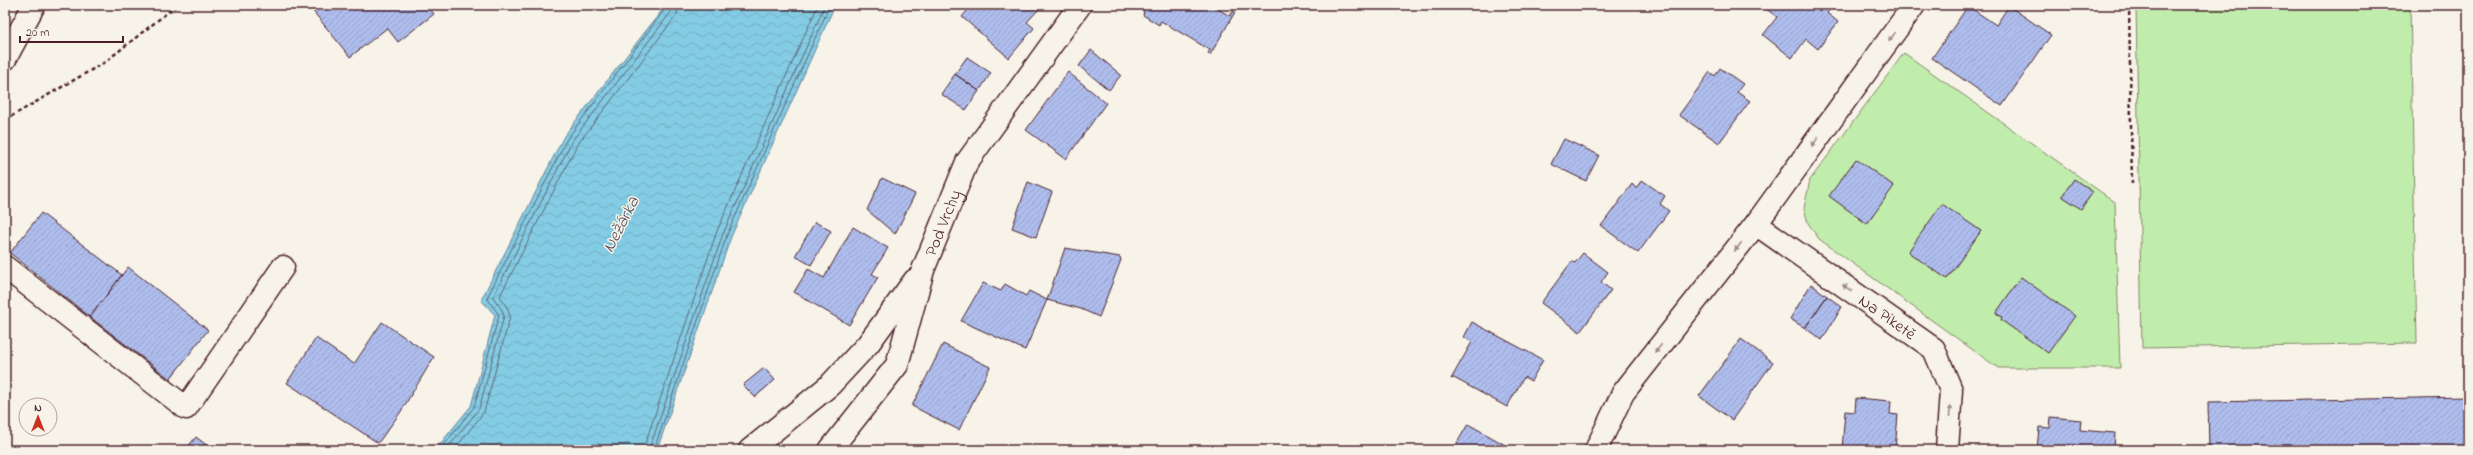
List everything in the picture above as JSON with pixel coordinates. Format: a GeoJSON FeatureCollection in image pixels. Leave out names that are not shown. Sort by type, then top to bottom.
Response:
{"type":"FeatureCollection","features":[{"type":"Feature","properties":{"kind":"street"},"geometry":{"type":"LineString","coordinates":[[5,59],[34,5]]}},
{"type":"Feature","properties":{"kind":"street","name":"Pod Vrchy"},"geometry":{"type":"LineString","coordinates":[[830,450],[897,365],[923,270],[967,162],[1080,5]]}},
{"type":"Feature","properties":{"kind":"street"},"geometry":{"type":"LineString","coordinates":[[1596,450],[1623,393],[1756,224],[1914,5]]}},
{"type":"Feature","properties":{"kind":"street","name":"Na Piketě"},"geometry":{"type":"LineString","coordinates":[[1756,224],[1934,349],[1951,390],[1947,450]]}},
{"type":"Feature","properties":{"kind":"street"},"geometry":{"type":"LineString","coordinates":[[5,267],[186,408],[283,267]]}},
{"type":"Feature","properties":{"kind":"street"},"geometry":{"type":"LineString","coordinates":[[750,450],[830,385],[868,344],[923,270]]}},
{"type":"Feature","properties":{"kind":"path"},"geometry":{"type":"LineString","coordinates":[[5,120],[105,62],[177,5]]}},
{"type":"Feature","properties":{"kind":"path"},"geometry":{"type":"LineString","coordinates":[[2129,5],[2132,186]]}},
{"type":"Feature","properties":{"kind":"green space"},"geometry":{"type":"Polygon","coordinates":[[[2136,5],[2410,5],[2417,343],[2142,348],[2136,5]]]}},
{"type":"Feature","properties":{"kind":"green space"},"geometry":{"type":"Polygon","coordinates":[[[1904,53],[2115,202],[2120,368],[1998,368],[1819,239],[1808,223],[1804,208],[1810,180],[1904,53]]]}},
{"type":"Feature","properties":{"kind":"water","name":"Nežárka"},"geometry":{"type":"Polygon","coordinates":[[[666,5],[835,5],[731,237],[657,450],[435,450],[471,406],[495,315],[481,300],[564,136],[666,5]]]}},
{"type":"Feature","properties":{"kind":"building"},"geometry":{"type":"Polygon","coordinates":[[[308,5],[427,5],[434,14],[398,42],[387,28],[350,57],[308,5]]]}},
{"type":"Feature","properties":{"kind":"building"},"geometry":{"type":"Polygon","coordinates":[[[972,5],[1035,5],[1039,9],[1027,22],[1034,28],[1009,58],[962,17],[972,5]]]}},
{"type":"Feature","properties":{"kind":"building"},"geometry":{"type":"Polygon","coordinates":[[[1133,5],[1211,5],[1230,16],[1233,11],[1235,12],[1210,55],[1208,53],[1210,50],[1161,21],[1159,25],[1143,15],[1144,11],[1133,5]]]}},
{"type":"Feature","properties":{"kind":"building"},"geometry":{"type":"Polygon","coordinates":[[[1767,5],[1833,5],[1827,13],[1838,22],[1818,49],[1806,39],[1792,58],[1763,35],[1777,17],[1765,8],[1767,5]]]}},
{"type":"Feature","properties":{"kind":"building"},"geometry":{"type":"Polygon","coordinates":[[[1968,6],[1996,25],[2009,6],[2051,35],[2002,106],[1932,58],[1968,6]]]}},
{"type":"Feature","properties":{"kind":"building"},"geometry":{"type":"Polygon","coordinates":[[[1091,50],[1121,75],[1109,90],[1079,66],[1091,50]]]}},
{"type":"Feature","properties":{"kind":"building"},"geometry":{"type":"Polygon","coordinates":[[[967,57],[991,73],[979,91],[955,74],[967,57]]]}},
{"type":"Feature","properties":{"kind":"building"},"geometry":{"type":"Polygon","coordinates":[[[1720,68],[1743,84],[1737,92],[1750,101],[1719,143],[1679,115],[1710,72],[1715,76],[1720,68]]]}},
{"type":"Feature","properties":{"kind":"building"},"geometry":{"type":"Polygon","coordinates":[[[1068,72],[1106,103],[1066,159],[1026,130],[1068,72]]]}},
{"type":"Feature","properties":{"kind":"building"},"geometry":{"type":"Polygon","coordinates":[[[955,74],[979,91],[966,110],[941,94],[955,74]]]}},
{"type":"Feature","properties":{"kind":"building"},"geometry":{"type":"Polygon","coordinates":[[[1564,139],[1599,155],[1586,181],[1551,164],[1564,139]]]}},
{"type":"Feature","properties":{"kind":"building"},"geometry":{"type":"Polygon","coordinates":[[[1856,159],[1894,186],[1867,224],[1829,196],[1856,159]]]}},
{"type":"Feature","properties":{"kind":"building"},"geometry":{"type":"Polygon","coordinates":[[[882,178],[915,194],[895,234],[867,210],[882,178]]]}},
{"type":"Feature","properties":{"kind":"building"},"geometry":{"type":"Polygon","coordinates":[[[2074,179],[2093,192],[2081,209],[2062,196],[2074,179]]]}},
{"type":"Feature","properties":{"kind":"building"},"geometry":{"type":"Polygon","coordinates":[[[1642,180],[1665,196],[1660,204],[1669,211],[1638,253],[1601,226],[1632,184],[1636,188],[1642,180]]]}},
{"type":"Feature","properties":{"kind":"building"},"geometry":{"type":"Polygon","coordinates":[[[1028,182],[1052,192],[1036,237],[1012,228],[1028,182]]]}},
{"type":"Feature","properties":{"kind":"building"},"geometry":{"type":"Polygon","coordinates":[[[1942,204],[1981,231],[1947,279],[1908,252],[1942,204]]]}},
{"type":"Feature","properties":{"kind":"building"},"geometry":{"type":"Polygon","coordinates":[[[41,213],[122,275],[90,317],[10,253],[41,213]]]}},
{"type":"Feature","properties":{"kind":"building"},"geometry":{"type":"Polygon","coordinates":[[[815,222],[831,231],[811,265],[795,256],[815,222]]]}},
{"type":"Feature","properties":{"kind":"building"},"geometry":{"type":"Polygon","coordinates":[[[853,227],[888,248],[872,274],[878,277],[849,325],[794,292],[808,269],[824,278],[853,227]]]}},
{"type":"Feature","properties":{"kind":"building"},"geometry":{"type":"Polygon","coordinates":[[[1065,248],[1120,257],[1121,260],[1099,317],[1081,309],[1047,300],[1065,248]]]}},
{"type":"Feature","properties":{"kind":"building"},"geometry":{"type":"Polygon","coordinates":[[[1583,253],[1608,272],[1601,282],[1611,290],[1580,332],[1541,303],[1572,261],[1575,263],[1583,253]]]}},
{"type":"Feature","properties":{"kind":"building"},"geometry":{"type":"Polygon","coordinates":[[[128,267],[208,330],[170,379],[90,317],[128,267]]]}},
{"type":"Feature","properties":{"kind":"building"},"geometry":{"type":"Polygon","coordinates":[[[2021,277],[2075,316],[2048,353],[2001,320],[2002,317],[1996,313],[2021,277]]]}},
{"type":"Feature","properties":{"kind":"building"},"geometry":{"type":"Polygon","coordinates":[[[983,283],[1001,291],[1005,284],[1026,296],[1029,291],[1047,300],[1025,350],[961,321],[983,283]]]}},
{"type":"Feature","properties":{"kind":"building"},"geometry":{"type":"Polygon","coordinates":[[[1811,284],[1827,296],[1805,328],[1790,319],[1811,284]]]}},
{"type":"Feature","properties":{"kind":"building"},"geometry":{"type":"Polygon","coordinates":[[[1827,296],[1842,307],[1822,340],[1805,328],[1827,296]]]}},
{"type":"Feature","properties":{"kind":"building"},"geometry":{"type":"Polygon","coordinates":[[[382,322],[434,357],[400,413],[378,443],[287,383],[316,338],[354,364],[382,322]]]}},
{"type":"Feature","properties":{"kind":"building"},"geometry":{"type":"Polygon","coordinates":[[[1472,322],[1543,360],[1531,381],[1524,377],[1507,407],[1454,378],[1451,379],[1472,342],[1464,337],[1472,322]]]}},
{"type":"Feature","properties":{"kind":"building"},"geometry":{"type":"Polygon","coordinates":[[[1741,339],[1773,362],[1732,420],[1699,396],[1741,339]]]}},
{"type":"Feature","properties":{"kind":"building"},"geometry":{"type":"Polygon","coordinates":[[[943,344],[990,367],[959,430],[912,406],[943,344]]]}},
{"type":"Feature","properties":{"kind":"building"},"geometry":{"type":"Polygon","coordinates":[[[764,368],[775,380],[755,397],[743,385],[764,368]]]}},
{"type":"Feature","properties":{"kind":"building"},"geometry":{"type":"Polygon","coordinates":[[[2468,397],[2468,450],[2209,450],[2208,402],[2468,397]]]}},
{"type":"Feature","properties":{"kind":"building"},"geometry":{"type":"Polygon","coordinates":[[[1856,398],[1891,401],[1890,414],[1898,415],[1895,450],[1842,450],[1845,411],[1855,412],[1856,398]]]}},
{"type":"Feature","properties":{"kind":"building"},"geometry":{"type":"Polygon","coordinates":[[[2051,417],[2081,420],[2080,430],[2115,433],[2114,450],[2037,450],[2039,427],[2050,428],[2051,417]]]}},
{"type":"Feature","properties":{"kind":"building"},"geometry":{"type":"Polygon","coordinates":[[[1468,424],[1514,450],[1453,450],[1468,424]]]}},
{"type":"Feature","properties":{"kind":"building"},"geometry":{"type":"Polygon","coordinates":[[[196,437],[213,450],[185,450],[196,437]]]}}]}
